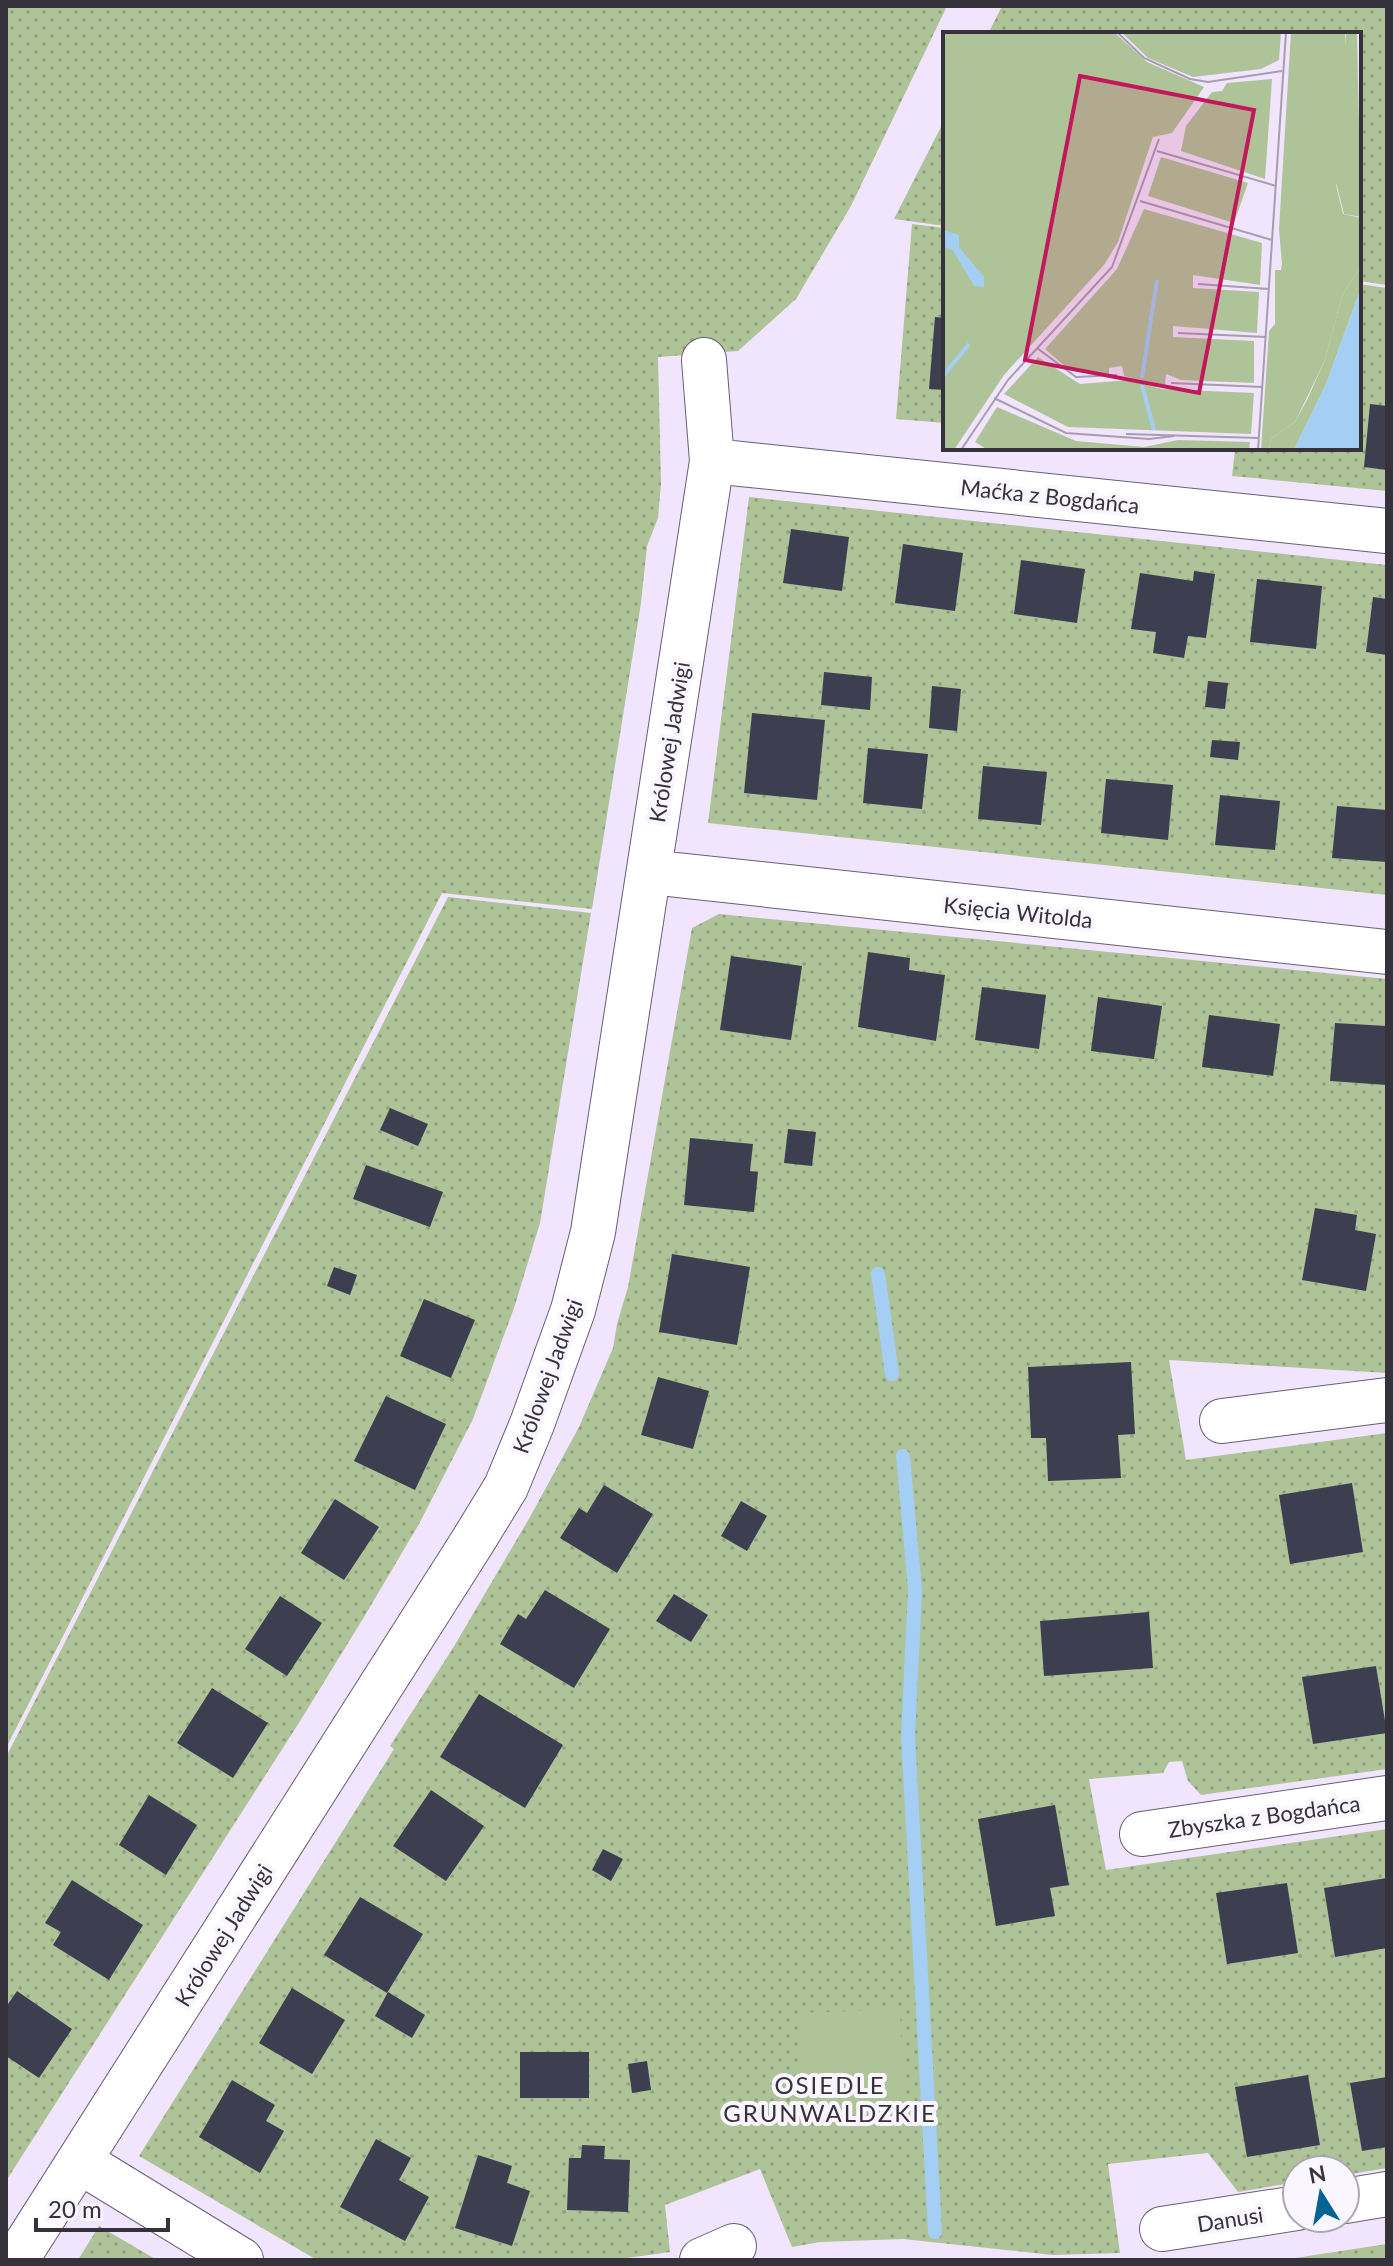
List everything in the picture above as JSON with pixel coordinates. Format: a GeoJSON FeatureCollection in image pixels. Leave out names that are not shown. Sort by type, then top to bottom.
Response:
{"type":"FeatureCollection","features":[{"type":"Feature","properties":{"kind":"street","name":"Królowej Jadwigi"},"geometry":{"type":"LineString","coordinates":[[16,2260],[506,1487],[532,1424],[573,1310],[593,1232],[712,461],[704,360]]}},
{"type":"Feature","properties":{"kind":"street","name":"Maćka z Bogdańca"},"geometry":{"type":"LineString","coordinates":[[712,461],[1387,531]]}},
{"type":"Feature","properties":{"kind":"street","name":"Księcia Witolda"},"geometry":{"type":"LineString","coordinates":[[649,872],[1387,952]]}},
{"type":"Feature","properties":{"kind":"street"},"geometry":{"type":"LineString","coordinates":[[1222,1421],[1387,1400]]}},
{"type":"Feature","properties":{"kind":"street","name":"Zbyszka z Bogdańca"},"geometry":{"type":"LineString","coordinates":[[1142,1834],[1387,1798]]}},
{"type":"Feature","properties":{"kind":"street"},"geometry":{"type":"LineString","coordinates":[[79,2161],[241,2260]]}},
{"type":"Feature","properties":{"kind":"street"},"geometry":{"type":"LineString","coordinates":[[1361,2198],[1387,2194]]}},
{"type":"Feature","properties":{"kind":"street","name":"Danusi"},"geometry":{"type":"LineString","coordinates":[[1162,2229],[1281,2210]]}},
{"type":"Feature","properties":{"kind":"green space"},"geometry":{"type":"Polygon","coordinates":[[[6,6],[947,6],[851,206],[796,299],[738,351],[658,357],[661,484],[658,518],[647,546],[641,603],[592,909],[442,893],[6,1748],[6,6]]]}},
{"type":"Feature","properties":{"kind":"green space"},"geometry":{"type":"Polygon","coordinates":[[[1002,6],[1387,6],[1387,285],[1361,281],[1361,32],[989,32],[1002,6]]]}},
{"type":"Feature","properties":{"kind":"green space"},"geometry":{"type":"Polygon","coordinates":[[[943,123],[943,226],[894,219],[943,123]]]}},
{"type":"Feature","properties":{"kind":"green space"},"geometry":{"type":"Polygon","coordinates":[[[912,224],[943,228],[943,423],[896,419],[912,224]]]}},
{"type":"Feature","properties":{"kind":"green space"},"geometry":{"type":"Polygon","coordinates":[[[1361,284],[1387,288],[1387,491],[1232,476],[1235,450],[1361,450],[1361,284]]]}},
{"type":"Feature","properties":{"kind":"green space"},"geometry":{"type":"Polygon","coordinates":[[[749,497],[1387,565],[1387,895],[708,823],[749,497]]]}},
{"type":"Feature","properties":{"kind":"green space"},"geometry":{"type":"Polygon","coordinates":[[[448,897],[591,913],[540,1223],[514,1308],[473,1419],[419,1524],[302,1718],[6,2181],[6,1757],[448,897]]]}},
{"type":"Feature","properties":{"kind":"green space"},"geometry":{"type":"Polygon","coordinates":[[[719,914],[1387,979],[1387,1373],[1169,1360],[1186,1460],[1387,1433],[1387,1769],[1201,1795],[1188,1781],[1182,1761],[1169,1762],[1163,1773],[1089,1779],[1106,1870],[1387,1829],[1387,2168],[1361,2172],[1361,2154],[1281,2154],[1281,2185],[1238,2192],[1208,2153],[1108,2164],[1120,2253],[1053,2255],[903,2239],[820,2242],[792,2247],[760,2169],[665,2205],[670,2252],[613,2260],[317,2260],[139,2156],[394,1749],[390,1746],[453,1648],[579,1427],[613,1348],[628,1287],[692,928],[719,914]]]}},
{"type":"Feature","properties":{"kind":"green space"},"geometry":{"type":"Polygon","coordinates":[[[900,2009],[904,2102],[803,2106],[799,2013],[900,2009]]]}},
{"type":"Feature","properties":{"kind":"green space"},"geometry":{"type":"Polygon","coordinates":[[[99,2226],[157,2260],[78,2260],[99,2226]]]}},
{"type":"Feature","properties":{"kind":"green space"},"geometry":{"type":"Polygon","coordinates":[[[1387,2244],[1387,2260],[1282,2260],[1387,2244]]]}},
{"type":"Feature","properties":{"kind":"building"},"geometry":{"type":"Polygon","coordinates":[[[935,317],[943,318],[943,390],[929,389],[935,317]]]}},
{"type":"Feature","properties":{"kind":"building"},"geometry":{"type":"Polygon","coordinates":[[[1370,404],[1387,406],[1387,470],[1364,467],[1370,404]]]}},
{"type":"Feature","properties":{"kind":"building"},"geometry":{"type":"Polygon","coordinates":[[[791,529],[849,537],[842,591],[783,583],[791,529]]]}},
{"type":"Feature","properties":{"kind":"building"},"geometry":{"type":"Polygon","coordinates":[[[903,544],[963,553],[955,611],[895,603],[903,544]]]}},
{"type":"Feature","properties":{"kind":"building"},"geometry":{"type":"Polygon","coordinates":[[[1021,560],[1085,569],[1077,623],[1014,614],[1021,560]]]}},
{"type":"Feature","properties":{"kind":"building"},"geometry":{"type":"Polygon","coordinates":[[[1194,571],[1215,574],[1206,638],[1188,636],[1184,658],[1153,653],[1156,632],[1131,629],[1140,573],[1193,581],[1194,571]]]}},
{"type":"Feature","properties":{"kind":"building"},"geometry":{"type":"Polygon","coordinates":[[[1257,579],[1322,586],[1316,649],[1250,642],[1257,579]]]}},
{"type":"Feature","properties":{"kind":"building"},"geometry":{"type":"Polygon","coordinates":[[[1373,597],[1387,599],[1387,655],[1366,652],[1373,597]]]}},
{"type":"Feature","properties":{"kind":"building"},"geometry":{"type":"Polygon","coordinates":[[[824,672],[872,677],[870,710],[821,705],[824,672]]]}},
{"type":"Feature","properties":{"kind":"building"},"geometry":{"type":"Polygon","coordinates":[[[1208,681],[1228,683],[1225,709],[1205,707],[1208,681]]]}},
{"type":"Feature","properties":{"kind":"building"},"geometry":{"type":"Polygon","coordinates":[[[932,686],[961,689],[957,731],[929,728],[932,686]]]}},
{"type":"Feature","properties":{"kind":"building"},"geometry":{"type":"Polygon","coordinates":[[[752,713],[825,720],[817,800],[744,793],[752,713]]]}},
{"type":"Feature","properties":{"kind":"building"},"geometry":{"type":"Polygon","coordinates":[[[1212,740],[1240,742],[1238,760],[1210,757],[1212,740]]]}},
{"type":"Feature","properties":{"kind":"building"},"geometry":{"type":"Polygon","coordinates":[[[868,748],[928,754],[922,809],[863,803],[868,748]]]}},
{"type":"Feature","properties":{"kind":"building"},"geometry":{"type":"Polygon","coordinates":[[[983,766],[1047,772],[1041,825],[978,819],[983,766]]]}},
{"type":"Feature","properties":{"kind":"building"},"geometry":{"type":"Polygon","coordinates":[[[1106,779],[1173,785],[1168,840],[1101,833],[1106,779]]]}},
{"type":"Feature","properties":{"kind":"building"},"geometry":{"type":"Polygon","coordinates":[[[1220,795],[1280,801],[1275,850],[1215,845],[1220,795]]]}},
{"type":"Feature","properties":{"kind":"building"},"geometry":{"type":"Polygon","coordinates":[[[1337,806],[1387,810],[1387,862],[1332,858],[1337,806]]]}},
{"type":"Feature","properties":{"kind":"building"},"geometry":{"type":"Polygon","coordinates":[[[868,952],[910,958],[909,970],[945,975],[936,1041],[858,1027],[868,952]]]}},
{"type":"Feature","properties":{"kind":"building"},"geometry":{"type":"Polygon","coordinates":[[[731,956],[802,966],[791,1040],[720,1030],[731,956]]]}},
{"type":"Feature","properties":{"kind":"building"},"geometry":{"type":"Polygon","coordinates":[[[982,987],[1046,995],[1039,1049],[975,1040],[982,987]]]}},
{"type":"Feature","properties":{"kind":"building"},"geometry":{"type":"Polygon","coordinates":[[[1098,997],[1162,1006],[1154,1059],[1091,1051],[1098,997]]]}},
{"type":"Feature","properties":{"kind":"building"},"geometry":{"type":"Polygon","coordinates":[[[1209,1015],[1280,1024],[1273,1076],[1202,1067],[1209,1015]]]}},
{"type":"Feature","properties":{"kind":"building"},"geometry":{"type":"Polygon","coordinates":[[[1335,1023],[1387,1026],[1387,1085],[1330,1081],[1335,1023]]]}},
{"type":"Feature","properties":{"kind":"building"},"geometry":{"type":"Polygon","coordinates":[[[390,1108],[428,1124],[418,1146],[380,1130],[390,1108]]]}},
{"type":"Feature","properties":{"kind":"building"},"geometry":{"type":"Polygon","coordinates":[[[788,1129],[816,1132],[812,1166],[784,1163],[788,1129]]]}},
{"type":"Feature","properties":{"kind":"building"},"geometry":{"type":"Polygon","coordinates":[[[690,1138],[753,1144],[750,1171],[758,1172],[754,1212],[684,1205],[690,1138]]]}},
{"type":"Feature","properties":{"kind":"building"},"geometry":{"type":"Polygon","coordinates":[[[366,1165],[443,1192],[430,1227],[353,1199],[366,1165]]]}},
{"type":"Feature","properties":{"kind":"building"},"geometry":{"type":"Polygon","coordinates":[[[1315,1208],[1357,1215],[1355,1230],[1376,1234],[1366,1291],[1302,1280],[1315,1208]]]}},
{"type":"Feature","properties":{"kind":"building"},"geometry":{"type":"Polygon","coordinates":[[[672,1254],[750,1267],[737,1345],[659,1332],[672,1254]]]}},
{"type":"Feature","properties":{"kind":"building"},"geometry":{"type":"Polygon","coordinates":[[[334,1267],[357,1275],[350,1295],[327,1286],[334,1267]]]}},
{"type":"Feature","properties":{"kind":"building"},"geometry":{"type":"Polygon","coordinates":[[[424,1299],[475,1320],[451,1378],[400,1356],[424,1299]]]}},
{"type":"Feature","properties":{"kind":"building"},"geometry":{"type":"Polygon","coordinates":[[[1131,1362],[1135,1434],[1118,1435],[1121,1478],[1048,1481],[1046,1438],[1031,1438],[1028,1367],[1131,1362]]]}},
{"type":"Feature","properties":{"kind":"building"},"geometry":{"type":"Polygon","coordinates":[[[658,1377],[709,1391],[693,1449],[641,1435],[658,1377]]]}},
{"type":"Feature","properties":{"kind":"building"},"geometry":{"type":"Polygon","coordinates":[[[386,1396],[446,1424],[415,1490],[354,1461],[386,1396]]]}},
{"type":"Feature","properties":{"kind":"building"},"geometry":{"type":"Polygon","coordinates":[[[1352,1483],[1363,1552],[1290,1564],[1279,1495],[1352,1483]]]}},
{"type":"Feature","properties":{"kind":"building"},"geometry":{"type":"Polygon","coordinates":[[[604,1485],[653,1514],[617,1573],[560,1538],[579,1508],[587,1513],[604,1485]]]}},
{"type":"Feature","properties":{"kind":"building"},"geometry":{"type":"Polygon","coordinates":[[[335,1499],[379,1527],[344,1580],[301,1553],[335,1499]]]}},
{"type":"Feature","properties":{"kind":"building"},"geometry":{"type":"Polygon","coordinates":[[[741,1501],[767,1516],[747,1551],[721,1536],[741,1501]]]}},
{"type":"Feature","properties":{"kind":"building"},"geometry":{"type":"Polygon","coordinates":[[[545,1590],[610,1629],[574,1688],[500,1644],[518,1614],[526,1619],[545,1590]]]}},
{"type":"Feature","properties":{"kind":"building"},"geometry":{"type":"Polygon","coordinates":[[[674,1594],[708,1615],[691,1642],[656,1621],[674,1594]]]}},
{"type":"Feature","properties":{"kind":"building"},"geometry":{"type":"Polygon","coordinates":[[[280,1596],[322,1623],[287,1676],[245,1649],[280,1596]]]}},
{"type":"Feature","properties":{"kind":"building"},"geometry":{"type":"Polygon","coordinates":[[[1149,1612],[1153,1668],[1044,1676],[1040,1621],[1149,1612]]]}},
{"type":"Feature","properties":{"kind":"building"},"geometry":{"type":"Polygon","coordinates":[[[1376,1666],[1387,1733],[1313,1744],[1302,1677],[1376,1666]]]}},
{"type":"Feature","properties":{"kind":"building"},"geometry":{"type":"Polygon","coordinates":[[[212,1688],[268,1723],[233,1778],[177,1743],[212,1688]]]}},
{"type":"Feature","properties":{"kind":"building"},"geometry":{"type":"Polygon","coordinates":[[[479,1694],[563,1745],[525,1808],[440,1757],[479,1694]]]}},
{"type":"Feature","properties":{"kind":"building"},"geometry":{"type":"Polygon","coordinates":[[[431,1790],[484,1826],[446,1881],[393,1846],[431,1790]]]}},
{"type":"Feature","properties":{"kind":"building"},"geometry":{"type":"Polygon","coordinates":[[[149,1795],[197,1825],[166,1875],[119,1845],[149,1795]]]}},
{"type":"Feature","properties":{"kind":"building"},"geometry":{"type":"Polygon","coordinates":[[[1055,1805],[1069,1885],[1050,1888],[1055,1916],[996,1926],[978,1819],[1055,1805]]]}},
{"type":"Feature","properties":{"kind":"building"},"geometry":{"type":"Polygon","coordinates":[[[603,1849],[623,1859],[611,1881],[592,1870],[603,1849]]]}},
{"type":"Feature","properties":{"kind":"building"},"geometry":{"type":"Polygon","coordinates":[[[1387,1878],[1387,1948],[1335,1957],[1324,1888],[1387,1878]]]}},
{"type":"Feature","properties":{"kind":"building"},"geometry":{"type":"Polygon","coordinates":[[[72,1880],[143,1925],[109,1980],[53,1945],[61,1932],[45,1923],[72,1880]]]}},
{"type":"Feature","properties":{"kind":"building"},"geometry":{"type":"Polygon","coordinates":[[[1287,1883],[1298,1953],[1227,1964],[1216,1893],[1287,1883]]]}},
{"type":"Feature","properties":{"kind":"building"},"geometry":{"type":"Polygon","coordinates":[[[360,1897],[423,1934],[387,1993],[324,1955],[360,1897]]]}},
{"type":"Feature","properties":{"kind":"building"},"geometry":{"type":"Polygon","coordinates":[[[292,1988],[345,2020],[312,2074],[259,2043],[292,1988]]]}},
{"type":"Feature","properties":{"kind":"building"},"geometry":{"type":"Polygon","coordinates":[[[17,1991],[72,2029],[39,2078],[6,2056],[6,2007],[17,1991]]]}},
{"type":"Feature","properties":{"kind":"building"},"geometry":{"type":"Polygon","coordinates":[[[388,1992],[425,2015],[412,2038],[375,2016],[388,1992]]]}},
{"type":"Feature","properties":{"kind":"building"},"geometry":{"type":"Polygon","coordinates":[[[520,2052],[589,2052],[589,2098],[520,2098],[520,2052]]]}},
{"type":"Feature","properties":{"kind":"building"},"geometry":{"type":"Polygon","coordinates":[[[647,2061],[651,2090],[632,2093],[628,2064],[647,2061]]]}},
{"type":"Feature","properties":{"kind":"building"},"geometry":{"type":"Polygon","coordinates":[[[1308,2075],[1320,2145],[1247,2157],[1235,2087],[1308,2075]]]}},
{"type":"Feature","properties":{"kind":"building"},"geometry":{"type":"Polygon","coordinates":[[[1387,2077],[1387,2147],[1362,2151],[1350,2083],[1387,2077]]]}},
{"type":"Feature","properties":{"kind":"building"},"geometry":{"type":"Polygon","coordinates":[[[232,2080],[275,2105],[266,2121],[284,2131],[260,2173],[199,2137],[232,2080]]]}},
{"type":"Feature","properties":{"kind":"building"},"geometry":{"type":"Polygon","coordinates":[[[376,2139],[411,2158],[399,2180],[429,2197],[405,2241],[340,2207],[376,2139]]]}},
{"type":"Feature","properties":{"kind":"building"},"geometry":{"type":"Polygon","coordinates":[[[582,2145],[605,2146],[604,2159],[630,2160],[628,2212],[567,2210],[569,2158],[581,2158],[582,2145]]]}},
{"type":"Feature","properties":{"kind":"building"},"geometry":{"type":"Polygon","coordinates":[[[478,2155],[512,2166],[507,2183],[530,2191],[512,2246],[455,2228],[478,2155]]]}},
{"type":"Feature","properties":{"kind":"waterway"},"geometry":{"type":"LineString","coordinates":[[878,1274],[892,1374]]}},
{"type":"Feature","properties":{"kind":"waterway"},"geometry":{"type":"LineString","coordinates":[[903,1456],[915,1590],[908,1736],[935,2232]]}},
{"type":"Feature","properties":{"kind":"district","name":"OSIEDLE GRUNWALDZKIE"},"geometry":{"type":"Point","coordinates":[830,2098]}}]}
